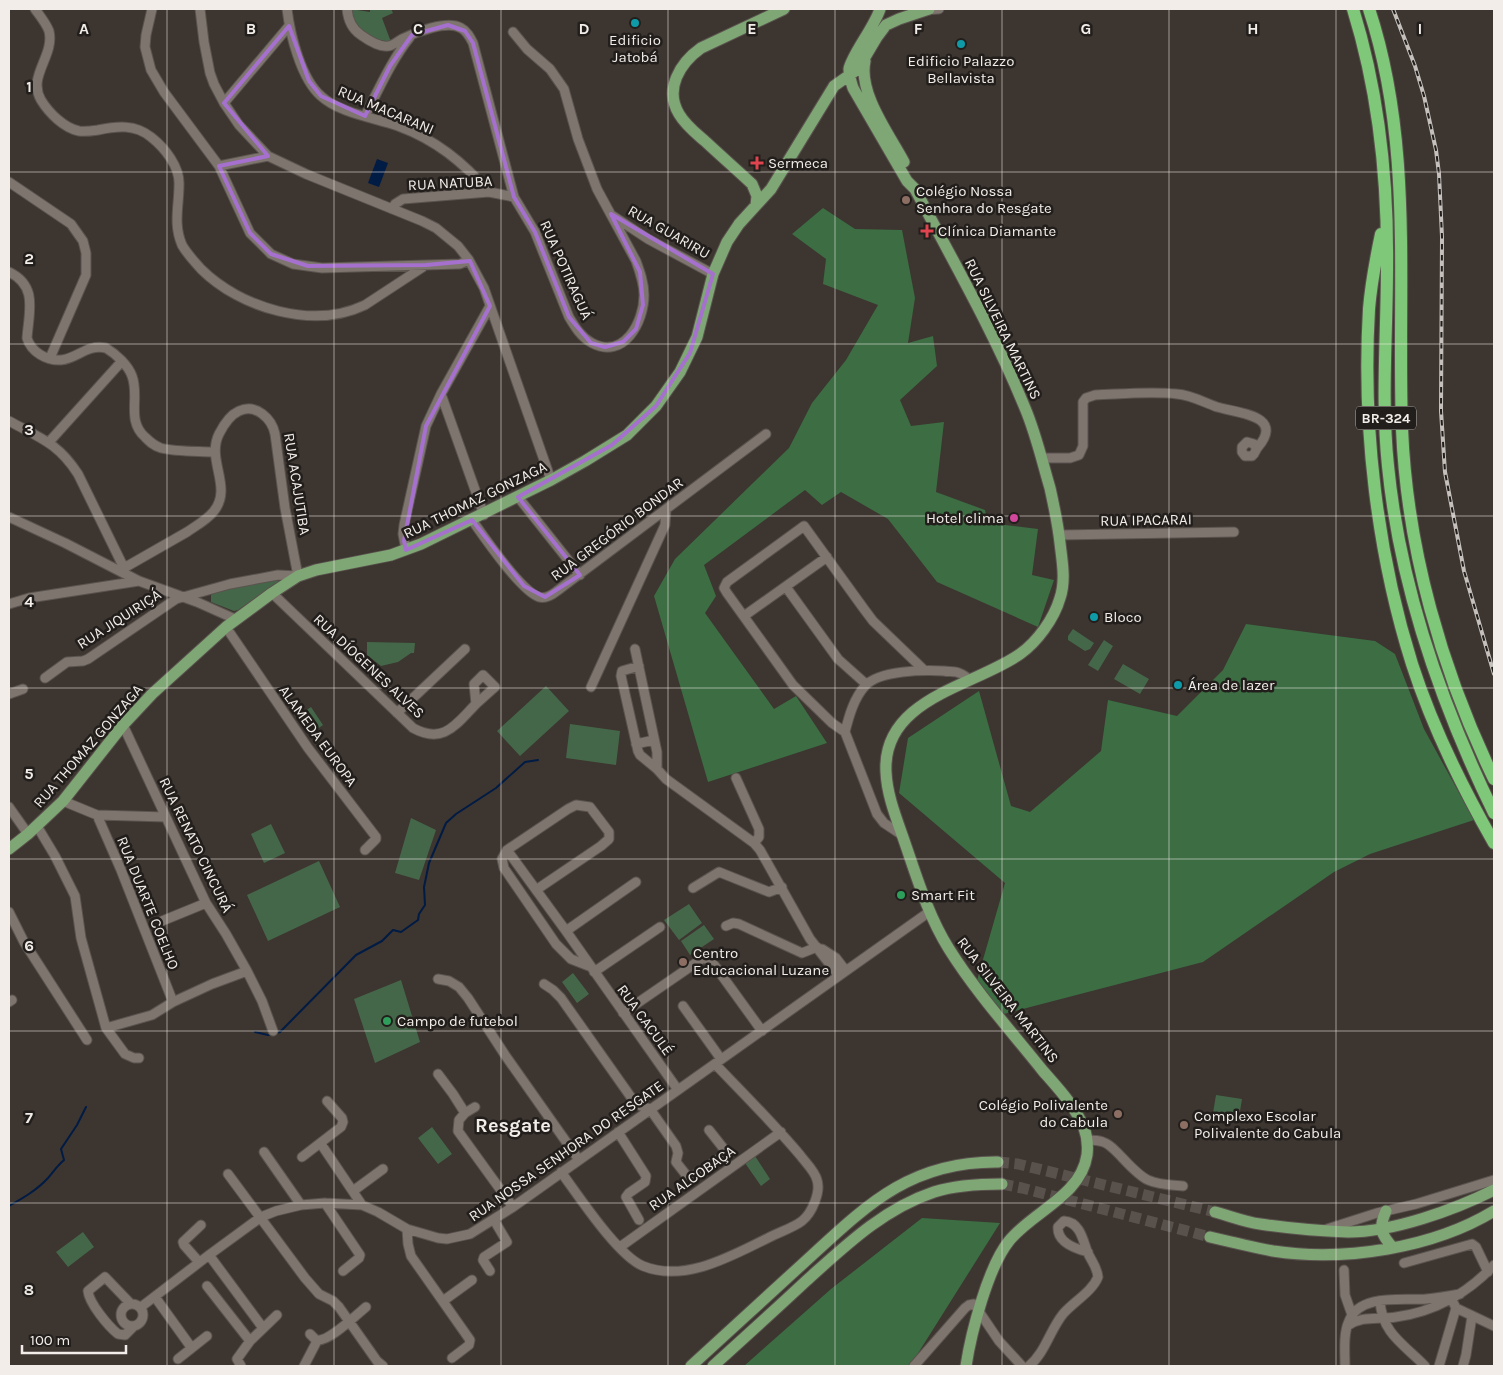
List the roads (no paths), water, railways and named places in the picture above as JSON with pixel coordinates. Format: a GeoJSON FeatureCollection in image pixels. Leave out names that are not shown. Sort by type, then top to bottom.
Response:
{"type":"FeatureCollection","features":[{"type":"Feature","properties":{"kind":"highway","name":"BR-324"},"geometry":{"type":"LineString","coordinates":[[1353,9],[1372,79],[1384,166],[1387,264],[1386,390],[1388,465],[1393,509],[1402,554],[1430,659],[1467,758],[1494,813]]}},
{"type":"Feature","properties":{"kind":"highway","name":"BR-324"},"geometry":{"type":"LineString","coordinates":[[1369,9],[1387,75],[1399,164],[1402,258],[1402,430],[1409,505],[1428,596],[1444,654],[1468,721],[1494,780]]}},
{"type":"Feature","properties":{"kind":"highway"},"geometry":{"type":"LineString","coordinates":[[1386,207],[1369,308],[1368,389],[1374,467],[1387,563],[1398,617],[1426,702],[1469,795],[1494,843]]}},
{"type":"Feature","properties":{"kind":"highway"},"geometry":{"type":"LineString","coordinates":[[1387,563],[1410,620],[1430,659]]}},
{"type":"Feature","properties":{"kind":"main road"},"geometry":{"type":"LineString","coordinates":[[756,205],[757,196],[752,184],[688,126],[678,114],[673,98],[675,82],[680,67],[689,56],[700,48],[784,9]]}},
{"type":"Feature","properties":{"kind":"main road"},"geometry":{"type":"LineString","coordinates":[[850,74],[852,62],[880,9]]}},
{"type":"Feature","properties":{"kind":"main road"},"geometry":{"type":"LineString","coordinates":[[866,58],[886,25],[927,10]]}},
{"type":"Feature","properties":{"kind":"main road","name":"RUA THOMAZ GONZAGA"},"geometry":{"type":"LineString","coordinates":[[9,849],[38,826],[63,801],[123,725],[166,681],[236,619],[272,593],[298,576],[327,566],[378,558],[406,550],[472,520],[551,480],[627,435],[656,406],[669,389],[690,353],[697,337],[713,274],[727,242],[771,188],[834,86],[858,69],[866,58]]}},
{"type":"Feature","properties":{"kind":"main road","name":"RUA SILVEIRA MARTINS"},"geometry":{"type":"LineString","coordinates":[[866,58],[863,76],[866,91],[913,178],[915,189]]}},
{"type":"Feature","properties":{"kind":"main road","name":"RUA SILVEIRA MARTINS"},"geometry":{"type":"LineString","coordinates":[[850,74],[856,96],[907,181],[915,189],[982,314],[1026,408],[1043,458],[1060,535],[1064,569],[1060,600],[1045,628],[1031,644],[1020,654],[942,693],[912,713],[900,727],[892,742],[886,769],[891,802],[929,912],[937,929],[958,963],[1068,1101],[1084,1128],[1087,1140],[1088,1152],[1085,1163],[1073,1184],[1064,1194],[1020,1229],[1001,1252],[990,1276],[966,1366]]}},
{"type":"Feature","properties":{"kind":"main road"},"geometry":{"type":"LineString","coordinates":[[825,101],[831,95],[840,91],[847,91],[856,96]]}},
{"type":"Feature","properties":{"kind":"main road"},"geometry":{"type":"LineString","coordinates":[[752,184],[764,187],[775,181]]}},
{"type":"Feature","properties":{"kind":"main road"},"geometry":{"type":"LineString","coordinates":[[691,1366],[850,1222],[885,1193],[936,1169],[958,1164],[998,1162]]}},
{"type":"Feature","properties":{"kind":"main road"},"geometry":{"type":"LineString","coordinates":[[713,1366],[877,1220],[910,1202],[934,1192],[971,1184],[1002,1184]]}},
{"type":"Feature","properties":{"kind":"main road"},"geometry":{"type":"LineString","coordinates":[[1215,1212],[1259,1224],[1349,1232],[1400,1225],[1437,1214],[1494,1190]]}},
{"type":"Feature","properties":{"kind":"main road"},"geometry":{"type":"LineString","coordinates":[[1386,1211],[1380,1228],[1393,1248]]}},
{"type":"Feature","properties":{"kind":"main road"},"geometry":{"type":"LineString","coordinates":[[1210,1237],[1275,1251],[1309,1253],[1361,1252],[1410,1245],[1456,1230],[1494,1212]]}},
{"type":"Feature","properties":{"kind":"street"},"geometry":{"type":"LineString","coordinates":[[35,9],[45,23],[50,37],[50,46],[37,80],[41,100],[56,118],[76,130],[88,131],[114,127],[131,127],[139,129],[156,142],[175,165],[178,175],[180,184],[176,222],[183,247],[208,275],[231,293],[243,300],[300,315],[338,314],[356,310],[426,266]]}},
{"type":"Feature","properties":{"kind":"street"},"geometry":{"type":"LineString","coordinates":[[152,9],[145,47],[151,70],[164,92],[219,166],[250,233],[271,254],[293,264],[322,268],[426,266],[460,264],[469,260]]}},
{"type":"Feature","properties":{"kind":"street"},"geometry":{"type":"LineString","coordinates":[[200,9],[210,73],[224,103],[239,125],[268,156],[306,174],[436,228],[458,246],[469,260],[479,275],[551,480]]}},
{"type":"Feature","properties":{"kind":"street","name":"RUA MACARANI"},"geometry":{"type":"LineString","coordinates":[[287,9],[292,38],[309,81],[321,96],[337,107],[415,134],[444,150],[461,162],[489,192]]}},
{"type":"Feature","properties":{"kind":"street","name":"RUA POTIRAGUÁ"},"geometry":{"type":"LineString","coordinates":[[348,9],[349,22],[352,27],[362,36],[380,46],[391,46],[412,34],[448,25],[460,27],[470,36],[514,197],[535,232],[569,317],[575,328],[591,343],[605,347],[615,346],[630,336],[640,318],[644,295],[643,283],[636,261],[597,190],[581,147],[564,89],[550,68],[527,49],[513,32]]}},
{"type":"Feature","properties":{"kind":"street"},"geometry":{"type":"LineString","coordinates":[[927,10],[939,9]]}},
{"type":"Feature","properties":{"kind":"street"},"geometry":{"type":"LineString","coordinates":[[224,103],[289,26]]}},
{"type":"Feature","properties":{"kind":"street"},"geometry":{"type":"LineString","coordinates":[[365,116],[390,66],[412,34]]}},
{"type":"Feature","properties":{"kind":"street"},"geometry":{"type":"LineString","coordinates":[[219,166],[268,156]]}},
{"type":"Feature","properties":{"kind":"street"},"geometry":{"type":"LineString","coordinates":[[9,182],[71,224],[83,241],[86,253],[86,275],[50,358]]}},
{"type":"Feature","properties":{"kind":"street","name":"RUA NATUBA"},"geometry":{"type":"LineString","coordinates":[[392,209],[403,198],[489,192],[514,197]]}},
{"type":"Feature","properties":{"kind":"street","name":"RUA GUARIRU"},"geometry":{"type":"LineString","coordinates":[[611,214],[648,239],[713,274]]}},
{"type":"Feature","properties":{"kind":"street"},"geometry":{"type":"LineString","coordinates":[[9,272],[23,282],[30,296],[27,338],[33,351],[39,355],[63,360],[100,346],[111,351],[122,361],[131,374],[134,385],[134,422],[139,432],[152,444],[161,448],[214,452],[222,490],[216,509],[208,519],[123,570]]}},
{"type":"Feature","properties":{"kind":"street"},"geometry":{"type":"LineString","coordinates":[[406,550],[403,534],[404,525],[422,441],[432,412],[441,394],[490,306]]}},
{"type":"Feature","properties":{"kind":"street"},"geometry":{"type":"LineString","coordinates":[[49,442],[122,361]]}},
{"type":"Feature","properties":{"kind":"street"},"geometry":{"type":"LineString","coordinates":[[441,394],[484,514]]}},
{"type":"Feature","properties":{"kind":"street"},"geometry":{"type":"LineString","coordinates":[[1043,458],[1070,458],[1079,455],[1083,446],[1083,402],[1086,398],[1095,395],[1178,394],[1222,408],[1250,414],[1261,422],[1266,431],[1264,440],[1256,448]]}},
{"type":"Feature","properties":{"kind":"street","name":"RUA ACAJUTIBA"},"geometry":{"type":"LineString","coordinates":[[214,452],[219,434],[225,424],[239,411],[257,411],[270,420],[275,434],[285,508],[298,576]]}},
{"type":"Feature","properties":{"kind":"street"},"geometry":{"type":"LineString","coordinates":[[9,421],[49,442],[69,461],[78,474],[123,570]]}},
{"type":"Feature","properties":{"kind":"street","name":"RUA GREGÓRIO BONDAR"},"geometry":{"type":"LineString","coordinates":[[472,520],[524,586],[540,597],[551,595],[766,434]]}},
{"type":"Feature","properties":{"kind":"street"},"geometry":{"type":"LineString","coordinates":[[518,497],[580,575]]}},
{"type":"Feature","properties":{"kind":"street"},"geometry":{"type":"LineString","coordinates":[[591,687],[665,525],[666,510]]}},
{"type":"Feature","properties":{"kind":"street"},"geometry":{"type":"LineString","coordinates":[[9,517],[123,570],[138,581],[182,596],[236,619]]}},
{"type":"Feature","properties":{"kind":"street"},"geometry":{"type":"LineString","coordinates":[[902,835],[884,823],[877,814],[845,732],[832,723],[799,692],[724,588],[727,582],[734,576],[804,526],[873,621],[924,670]]}},
{"type":"Feature","properties":{"kind":"street","name":"RUA IPACARAI"},"geometry":{"type":"LineString","coordinates":[[1060,535],[1234,532]]}},
{"type":"Feature","properties":{"kind":"street"},"geometry":{"type":"LineString","coordinates":[[744,616],[827,557]]}},
{"type":"Feature","properties":{"kind":"street","name":"RUA JIQUIRIÇÁ"},"geometry":{"type":"LineString","coordinates":[[45,678],[67,662],[83,662],[170,602],[182,596],[278,575],[298,576]]}},
{"type":"Feature","properties":{"kind":"street"},"geometry":{"type":"LineString","coordinates":[[9,604],[29,598],[138,581]]}},
{"type":"Feature","properties":{"kind":"street"},"geometry":{"type":"LineString","coordinates":[[786,587],[838,659],[866,684]]}},
{"type":"Feature","properties":{"kind":"street","name":"RUA DÍOGENES ALVES"},"geometry":{"type":"LineString","coordinates":[[272,593],[413,728],[426,734],[437,735],[448,730],[476,704]]}},
{"type":"Feature","properties":{"kind":"street","name":"ALAMEDA EUROPA"},"geometry":{"type":"LineString","coordinates":[[230,633],[308,748],[376,837],[365,850]]}},
{"type":"Feature","properties":{"kind":"street"},"geometry":{"type":"LineString","coordinates":[[397,713],[465,649]]}},
{"type":"Feature","properties":{"kind":"street"},"geometry":{"type":"LineString","coordinates":[[635,649],[657,752],[657,769]]}},
{"type":"Feature","properties":{"kind":"street"},"geometry":{"type":"LineString","coordinates":[[955,663],[959,672],[969,679]]}},
{"type":"Feature","properties":{"kind":"street"},"geometry":{"type":"LineString","coordinates":[[639,666],[626,669],[621,673],[640,755],[666,778],[754,843],[760,850],[810,939],[817,947],[836,958],[842,974]]}},
{"type":"Feature","properties":{"kind":"street"},"geometry":{"type":"LineString","coordinates":[[845,732],[852,707],[866,684],[877,678],[908,671],[959,672]]}},
{"type":"Feature","properties":{"kind":"street"},"geometry":{"type":"LineString","coordinates":[[9,694],[23,689]]}},
{"type":"Feature","properties":{"kind":"street","name":"RUA RENATO CINCURÁ"},"geometry":{"type":"LineString","coordinates":[[123,725],[206,903],[247,971],[262,1001],[273,1031]]}},
{"type":"Feature","properties":{"kind":"street"},"geometry":{"type":"LineString","coordinates":[[636,744],[654,740]]}},
{"type":"Feature","properties":{"kind":"street"},"geometry":{"type":"LineString","coordinates":[[736,778],[759,829],[759,837],[754,843]]}},
{"type":"Feature","properties":{"kind":"street"},"geometry":{"type":"LineString","coordinates":[[63,801],[96,815],[166,817]]}},
{"type":"Feature","properties":{"kind":"street"},"geometry":{"type":"LineString","coordinates":[[507,850],[576,805],[585,805],[593,810],[609,832],[609,838],[601,846],[536,890]]}},
{"type":"Feature","properties":{"kind":"street"},"geometry":{"type":"LineString","coordinates":[[9,808],[28,834]]}},
{"type":"Feature","properties":{"kind":"street","name":"RUA DUARTE COELHO"},"geometry":{"type":"LineString","coordinates":[[96,815],[121,870],[173,1002]]}},
{"type":"Feature","properties":{"kind":"street"},"geometry":{"type":"LineString","coordinates":[[38,826],[74,896],[81,938],[106,1028],[125,1054],[139,1058]]}},
{"type":"Feature","properties":{"kind":"street","name":"RUA CACULÉ"},"geometry":{"type":"LineString","coordinates":[[592,969],[571,959],[556,944],[504,868],[502,859],[507,850],[566,931],[678,1090]]}},
{"type":"Feature","properties":{"kind":"street"},"geometry":{"type":"LineString","coordinates":[[693,888],[719,872],[769,892],[782,888]]}},
{"type":"Feature","properties":{"kind":"street"},"geometry":{"type":"LineString","coordinates":[[566,931],[636,882]]}},
{"type":"Feature","properties":{"kind":"street"},"geometry":{"type":"LineString","coordinates":[[162,921],[206,903]]}},
{"type":"Feature","properties":{"kind":"street"},"geometry":{"type":"LineString","coordinates":[[9,912],[32,955],[87,1040]]}},
{"type":"Feature","properties":{"kind":"street","name":"RUA NOSSA SENHORA DO RESGATE"},"geometry":{"type":"LineString","coordinates":[[141,1307],[261,1217],[301,1205],[325,1203],[362,1205],[407,1229],[438,1238],[446,1239],[470,1234],[513,1207],[929,912]]}},
{"type":"Feature","properties":{"kind":"street"},"geometry":{"type":"LineString","coordinates":[[726,926],[733,923],[739,924],[802,953],[817,947]]}},
{"type":"Feature","properties":{"kind":"street"},"geometry":{"type":"LineString","coordinates":[[592,969],[660,927]]}},
{"type":"Feature","properties":{"kind":"street"},"geometry":{"type":"LineString","coordinates":[[623,1013],[700,960],[706,958],[715,966],[762,1030]]}},
{"type":"Feature","properties":{"kind":"street"},"geometry":{"type":"LineString","coordinates":[[106,1028],[152,1015],[173,1002],[212,984],[247,971]]}},
{"type":"Feature","properties":{"kind":"street"},"geometry":{"type":"LineString","coordinates":[[438,979],[449,981],[459,987],[468,998],[505,1055],[579,1160]]}},
{"type":"Feature","properties":{"kind":"street"},"geometry":{"type":"LineString","coordinates":[[544,984],[561,998],[633,1100],[641,1106],[650,1109],[676,1146],[678,1153],[676,1162],[687,1176],[693,1176],[725,1155],[724,1148],[710,1130]]}},
{"type":"Feature","properties":{"kind":"street"},"geometry":{"type":"LineString","coordinates":[[561,1172],[599,1224],[620,1247],[642,1265],[657,1270],[688,1269],[707,1265],[731,1256],[802,1221],[811,1210],[817,1194],[817,1180],[781,1132],[718,1062],[682,1006]]}},
{"type":"Feature","properties":{"kind":"street"},"geometry":{"type":"LineString","coordinates":[[438,1074],[465,1113]]}},
{"type":"Feature","properties":{"kind":"street"},"geometry":{"type":"LineString","coordinates":[[302,1157],[341,1127],[342,1118],[327,1101]]}},
{"type":"Feature","properties":{"kind":"street"},"geometry":{"type":"LineString","coordinates":[[475,1107],[465,1113],[459,1120],[458,1131],[513,1207]]}},
{"type":"Feature","properties":{"kind":"street"},"geometry":{"type":"LineString","coordinates":[[618,1132],[646,1176],[645,1182],[626,1196],[639,1220]]}},
{"type":"Feature","properties":{"kind":"street","name":"RUA ALCOBAÇA"},"geometry":{"type":"LineString","coordinates":[[620,1247],[781,1132]]}},
{"type":"Feature","properties":{"kind":"street"},"geometry":{"type":"LineString","coordinates":[[1087,1140],[1104,1142],[1128,1166],[1148,1180],[1183,1186]]}},
{"type":"Feature","properties":{"kind":"street"},"geometry":{"type":"LineString","coordinates":[[321,1144],[362,1205]]}},
{"type":"Feature","properties":{"kind":"street"},"geometry":{"type":"LineString","coordinates":[[264,1152],[301,1205]]}},
{"type":"Feature","properties":{"kind":"street"},"geometry":{"type":"LineString","coordinates":[[353,1191],[383,1169]]}},
{"type":"Feature","properties":{"kind":"street"},"geometry":{"type":"LineString","coordinates":[[228,1174],[305,1278],[319,1294],[332,1301],[338,1307],[376,1361],[383,1366]]}},
{"type":"Feature","properties":{"kind":"street"},"geometry":{"type":"LineString","coordinates":[[1323,1230],[1494,1180]]}},
{"type":"Feature","properties":{"kind":"street"},"geometry":{"type":"LineString","coordinates":[[325,1203],[360,1255],[360,1258],[343,1270]]}},
{"type":"Feature","properties":{"kind":"street"},"geometry":{"type":"LineString","coordinates":[[490,1271],[484,1257],[507,1242],[494,1220]]}},
{"type":"Feature","properties":{"kind":"street"},"geometry":{"type":"LineString","coordinates":[[199,1262],[184,1245],[184,1242],[201,1225]]}},
{"type":"Feature","properties":{"kind":"street"},"geometry":{"type":"LineString","coordinates":[[407,1229],[411,1256],[470,1340],[469,1345],[452,1358]]}},
{"type":"Feature","properties":{"kind":"street"},"geometry":{"type":"LineString","coordinates":[[1347,1327],[1365,1318],[1394,1318],[1418,1313],[1460,1294],[1491,1268],[1472,1244],[1404,1263]]}},
{"type":"Feature","properties":{"kind":"street"},"geometry":{"type":"LineString","coordinates":[[1029,1366],[1064,1313],[1096,1282],[1097,1271],[1088,1252]]}},
{"type":"Feature","properties":{"kind":"street"},"geometry":{"type":"LineString","coordinates":[[209,1255],[263,1328]]}},
{"type":"Feature","properties":{"kind":"street"},"geometry":{"type":"LineString","coordinates":[[1344,1270],[1345,1295],[1352,1315]]}},
{"type":"Feature","properties":{"kind":"street"},"geometry":{"type":"LineString","coordinates":[[130,1303],[105,1277],[88,1290],[89,1298],[114,1332],[123,1335],[134,1326]]}},
{"type":"Feature","properties":{"kind":"street"},"geometry":{"type":"LineString","coordinates":[[443,1301],[472,1280]]}},
{"type":"Feature","properties":{"kind":"street"},"geometry":{"type":"LineString","coordinates":[[207,1286],[250,1341]]}},
{"type":"Feature","properties":{"kind":"street"},"geometry":{"type":"LineString","coordinates":[[155,1297],[191,1347]]}},
{"type":"Feature","properties":{"kind":"street"},"geometry":{"type":"LineString","coordinates":[[1346,1366],[1347,1327],[1352,1315],[1361,1308],[1380,1301],[1450,1297]]}},
{"type":"Feature","properties":{"kind":"street"},"geometry":{"type":"LineString","coordinates":[[1450,1297],[1456,1308],[1494,1326]]}},
{"type":"Feature","properties":{"kind":"street"},"geometry":{"type":"LineString","coordinates":[[1380,1301],[1382,1318],[1393,1335],[1425,1366]]}},
{"type":"Feature","properties":{"kind":"street"},"geometry":{"type":"LineString","coordinates":[[130,1303],[141,1307],[144,1313],[140,1324],[128,1326],[123,1322],[121,1311],[124,1306],[130,1303]]}},
{"type":"Feature","properties":{"kind":"street"},"geometry":{"type":"LineString","coordinates":[[914,1366],[964,1308],[974,1304],[999,1341],[1022,1366]]}},
{"type":"Feature","properties":{"kind":"street"},"geometry":{"type":"LineString","coordinates":[[304,1366],[314,1337],[322,1341],[329,1337],[366,1307]]}},
{"type":"Feature","properties":{"kind":"street"},"geometry":{"type":"LineString","coordinates":[[1439,1366],[1456,1308]]}},
{"type":"Feature","properties":{"kind":"street"},"geometry":{"type":"LineString","coordinates":[[241,1366],[237,1359],[250,1341],[277,1315]]}},
{"type":"Feature","properties":{"kind":"street"},"geometry":{"type":"LineString","coordinates":[[1463,1366],[1472,1316]]}},
{"type":"Feature","properties":{"kind":"street"},"geometry":{"type":"LineString","coordinates":[[178,1359],[207,1336]]}},
{"type":"Feature","properties":{"kind":"water"},"geometry":{"type":"Polygon","coordinates":[[[377,159],[388,163],[379,187],[368,183],[377,159]]]}},
{"type":"Feature","properties":{"kind":"waterway"},"geometry":{"type":"LineString","coordinates":[[255,1032],[268,1035],[280,1032],[356,955],[382,941],[393,930],[401,932],[418,920],[419,914],[425,905],[424,887],[429,863],[446,823],[456,814],[496,788],[525,762],[538,760]]}},
{"type":"Feature","properties":{"kind":"waterway"},"geometry":{"type":"LineString","coordinates":[[9,1206],[39,1186],[64,1160],[61,1149],[86,1107]]}},
{"type":"Feature","properties":{"kind":"tunnel"},"geometry":{"type":"LineString","coordinates":[[998,1162],[1018,1164],[1215,1212]]}},
{"type":"Feature","properties":{"kind":"tunnel"},"geometry":{"type":"LineString","coordinates":[[1002,1184],[1210,1237]]}},
{"type":"Feature","properties":{"kind":"railway"},"geometry":{"type":"LineString","coordinates":[[1393,9],[1415,66],[1436,150],[1442,237],[1441,411],[1445,472],[1464,571],[1494,674]]}},
{"type":"Feature","properties":{"kind":"place","name":"Edificio Jatobá"},"geometry":{"type":"Point","coordinates":[635,23]}},
{"type":"Feature","properties":{"kind":"place","name":"Edificio Palazzo Bellavista"},"geometry":{"type":"Point","coordinates":[961,44]}},
{"type":"Feature","properties":{"kind":"place","name":"Sermeca"},"geometry":{"type":"Point","coordinates":[757,163]}},
{"type":"Feature","properties":{"kind":"place","name":"Colégio Nossa Senhora do Resgate"},"geometry":{"type":"Point","coordinates":[906,200]}},
{"type":"Feature","properties":{"kind":"place","name":"Clínica Diamante"},"geometry":{"type":"Point","coordinates":[927,231]}},
{"type":"Feature","properties":{"kind":"place","name":"Hotel clima"},"geometry":{"type":"Point","coordinates":[1014,518]}},
{"type":"Feature","properties":{"kind":"place","name":"Bloco"},"geometry":{"type":"Point","coordinates":[1094,617]}},
{"type":"Feature","properties":{"kind":"place","name":"Área de lazer"},"geometry":{"type":"Point","coordinates":[1178,685]}},
{"type":"Feature","properties":{"kind":"place","name":"Smart Fit"},"geometry":{"type":"Point","coordinates":[901,895]}},
{"type":"Feature","properties":{"kind":"place","name":"Centro Educacional Luzane"},"geometry":{"type":"Point","coordinates":[683,962]}},
{"type":"Feature","properties":{"kind":"place","name":"Campo de futebol"},"geometry":{"type":"Point","coordinates":[387,1021]}},
{"type":"Feature","properties":{"kind":"place","name":"Colégio Polivalente do Cabula"},"geometry":{"type":"Point","coordinates":[1118,1114]}},
{"type":"Feature","properties":{"kind":"place","name":"Complexo Escolar Polivalente do Cabula"},"geometry":{"type":"Point","coordinates":[1184,1125]}},
{"type":"Feature","properties":{"kind":"district","name":"Resgate"},"geometry":{"type":"Point","coordinates":[513,1125]}}]}
